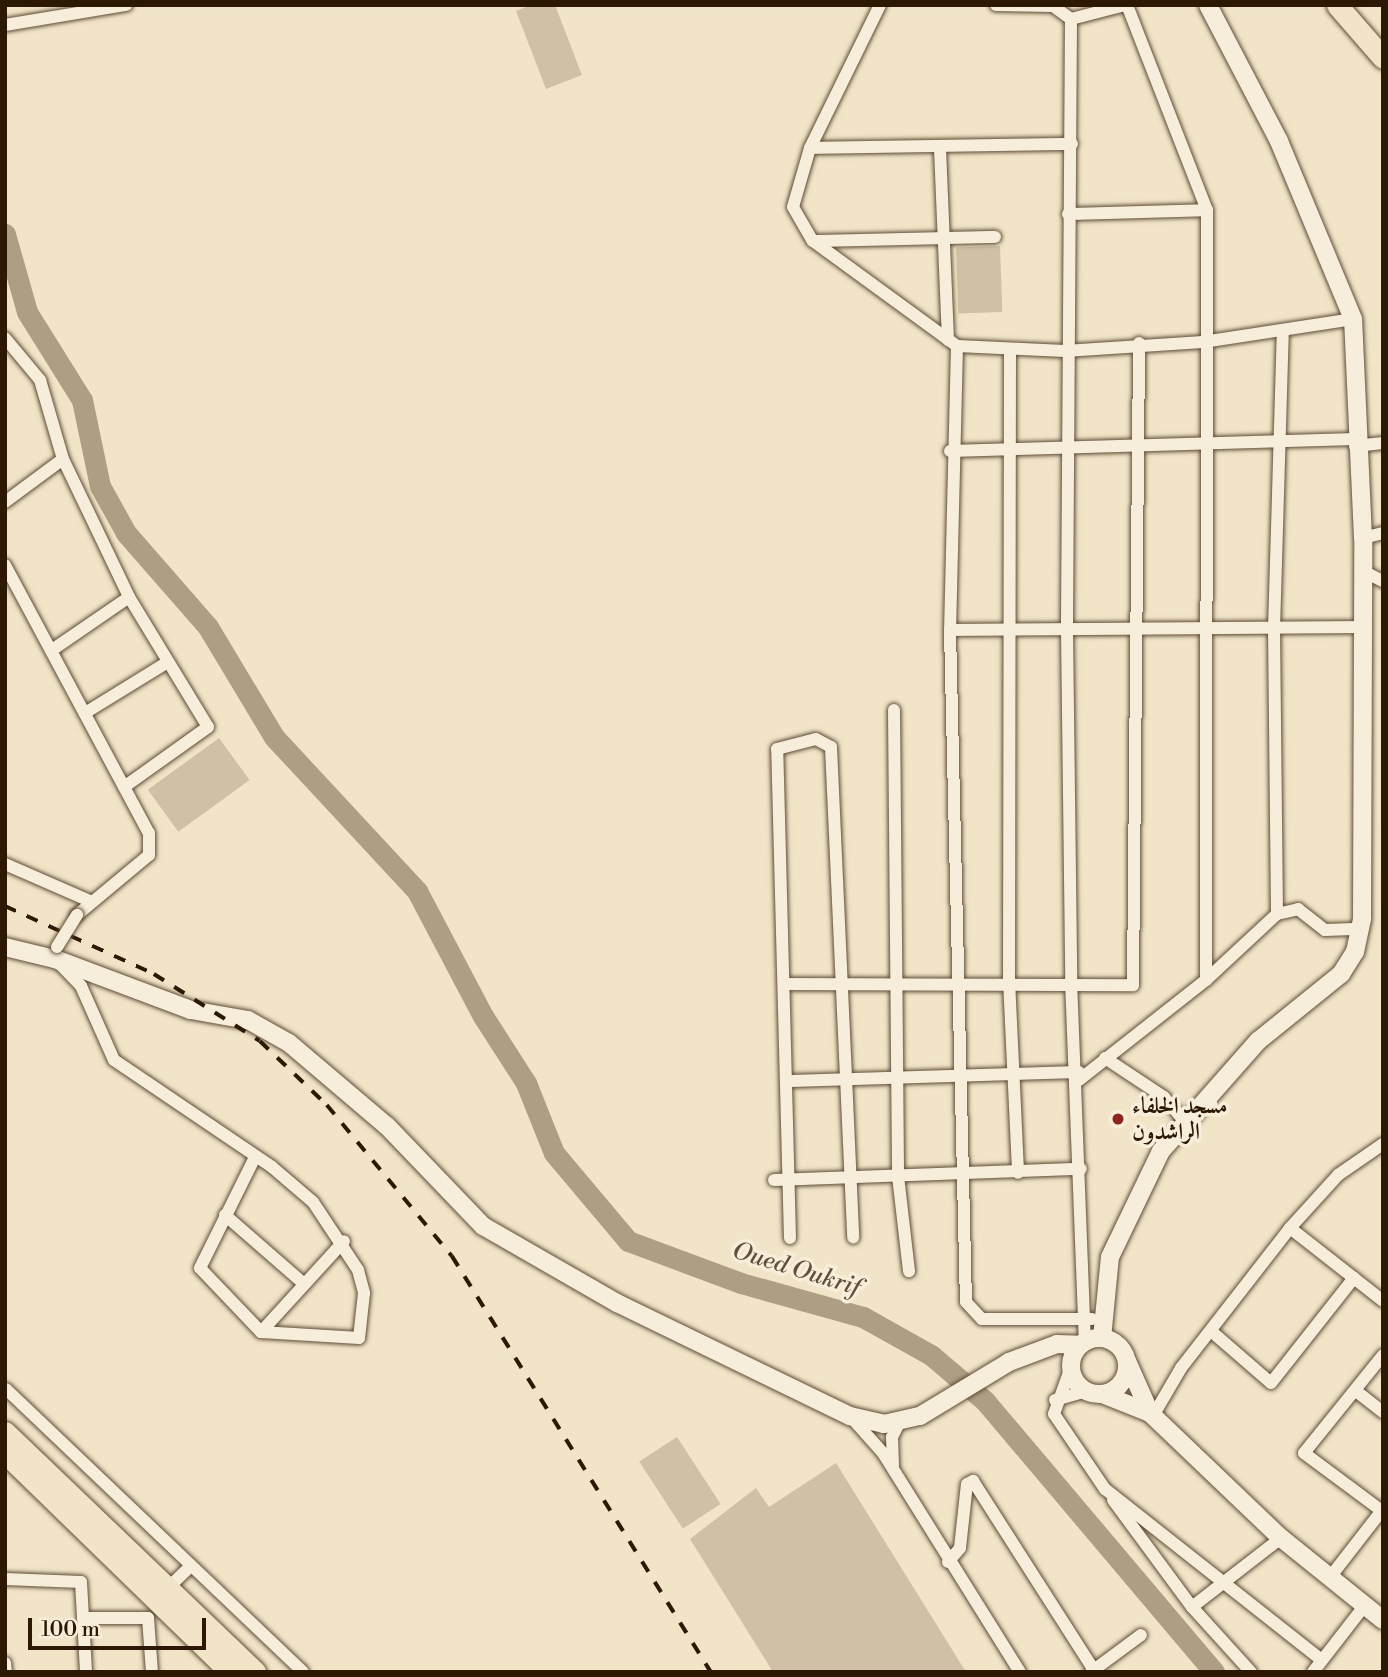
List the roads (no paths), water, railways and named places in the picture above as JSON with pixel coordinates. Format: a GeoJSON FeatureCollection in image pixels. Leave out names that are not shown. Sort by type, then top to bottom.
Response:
{"type":"FeatureCollection","features":[{"type":"Feature","properties":{"kind":"main road"},"geometry":{"type":"LineString","coordinates":[[1337,5],[1383,58]]}},
{"type":"Feature","properties":{"kind":"main road"},"geometry":{"type":"LineString","coordinates":[[6,1433],[15,1455],[230,1672]]}},
{"type":"Feature","properties":{"kind":"main road"},"geometry":{"type":"LineString","coordinates":[[15,1455],[170,1586],[229,1640],[255,1672]]}},
{"type":"Feature","properties":{"kind":"street"},"geometry":{"type":"LineString","coordinates":[[5,25],[126,5]]}},
{"type":"Feature","properties":{"kind":"street"},"geometry":{"type":"LineString","coordinates":[[880,5],[810,148],[793,207],[813,241],[953,343],[1010,351],[1065,351],[1139,343],[1203,342],[1283,332],[1353,319]]}},
{"type":"Feature","properties":{"kind":"street"},"geometry":{"type":"LineString","coordinates":[[996,5],[1053,6],[1071,19]]}},
{"type":"Feature","properties":{"kind":"street"},"geometry":{"type":"LineString","coordinates":[[1071,19],[1126,5],[1207,210],[1203,342],[1206,980]]}},
{"type":"Feature","properties":{"kind":"street"},"geometry":{"type":"LineString","coordinates":[[1208,5],[1279,141],[1353,319],[1355,443],[1363,538],[1359,627],[1360,929],[1341,974],[1258,1041],[1184,1121],[1120,1227],[1091,1333],[1071,1365],[1055,1400],[1056,1418],[1105,1489],[1192,1607],[1251,1672]]}},
{"type":"Feature","properties":{"kind":"street"},"geometry":{"type":"LineString","coordinates":[[1071,19],[1072,144],[1065,351],[1070,980],[1079,1076],[1081,1169],[1091,1333]]}},
{"type":"Feature","properties":{"kind":"street"},"geometry":{"type":"LineString","coordinates":[[810,148],[940,149],[1072,144]]}},
{"type":"Feature","properties":{"kind":"street"},"geometry":{"type":"LineString","coordinates":[[940,149],[953,343],[950,630],[955,980],[961,1174],[969,1312],[982,1319],[1091,1333],[1121,1348],[1151,1414],[1281,1538],[1383,1620]]}},
{"type":"Feature","properties":{"kind":"street"},"geometry":{"type":"LineString","coordinates":[[1068,214],[1207,210]]}},
{"type":"Feature","properties":{"kind":"street"},"geometry":{"type":"LineString","coordinates":[[813,241],[995,237]]}},
{"type":"Feature","properties":{"kind":"street"},"geometry":{"type":"LineString","coordinates":[[1277,914],[1274,629],[1276,443],[1283,332]]}},
{"type":"Feature","properties":{"kind":"street"},"geometry":{"type":"LineString","coordinates":[[5,338],[40,380],[63,459],[129,597],[208,727],[124,787]]}},
{"type":"Feature","properties":{"kind":"street"},"geometry":{"type":"LineString","coordinates":[[785,984],[1070,980],[1133,985],[1134,629],[1139,343]]}},
{"type":"Feature","properties":{"kind":"street"},"geometry":{"type":"LineString","coordinates":[[1010,351],[1012,631],[1009,980],[1018,1172]]}},
{"type":"Feature","properties":{"kind":"street"},"geometry":{"type":"LineString","coordinates":[[950,451],[1383,443]]}},
{"type":"Feature","properties":{"kind":"street"},"geometry":{"type":"LineString","coordinates":[[5,502],[63,459]]}},
{"type":"Feature","properties":{"kind":"street"},"geometry":{"type":"LineString","coordinates":[[1363,538],[1383,533]]}},
{"type":"Feature","properties":{"kind":"street"},"geometry":{"type":"LineString","coordinates":[[5,565],[149,833],[149,855],[77,915],[56,953]]}},
{"type":"Feature","properties":{"kind":"street"},"geometry":{"type":"LineString","coordinates":[[1361,570],[1383,581]]}},
{"type":"Feature","properties":{"kind":"street"},"geometry":{"type":"LineString","coordinates":[[52,650],[129,597]]}},
{"type":"Feature","properties":{"kind":"street"},"geometry":{"type":"LineString","coordinates":[[950,630],[1359,627]]}},
{"type":"Feature","properties":{"kind":"street"},"geometry":{"type":"LineString","coordinates":[[85,713],[168,662]]}},
{"type":"Feature","properties":{"kind":"street"},"geometry":{"type":"LineString","coordinates":[[894,710],[898,1176],[909,1270]]}},
{"type":"Feature","properties":{"kind":"street"},"geometry":{"type":"LineString","coordinates":[[790,1238],[789,1081],[777,749],[816,739],[831,747],[847,1177],[853,1238]]}},
{"type":"Feature","properties":{"kind":"street"},"geometry":{"type":"LineString","coordinates":[[5,864],[92,902]]}},
{"type":"Feature","properties":{"kind":"street"},"geometry":{"type":"LineString","coordinates":[[789,1081],[845,1078],[897,1080],[957,1076],[1079,1076],[1206,980],[1277,914],[1298,909],[1325,930],[1360,929]]}},
{"type":"Feature","properties":{"kind":"street"},"geometry":{"type":"LineString","coordinates":[[5,947],[56,953],[191,1010],[248,1020],[278,1037],[387,1126],[483,1226],[617,1303],[850,1416],[870,1423],[900,1421],[951,1400],[984,1377],[1037,1351],[1091,1333]]}},
{"type":"Feature","properties":{"kind":"street"},"geometry":{"type":"LineString","coordinates":[[56,953],[81,986],[114,1060],[255,1157],[313,1202],[344,1241],[363,1293],[359,1338],[261,1332],[200,1268],[255,1157]]}},
{"type":"Feature","properties":{"kind":"street"},"geometry":{"type":"LineString","coordinates":[[1105,1058],[1164,1097],[1184,1121]]}},
{"type":"Feature","properties":{"kind":"street"},"geometry":{"type":"LineString","coordinates":[[1151,1414],[1290,1228],[1338,1175],[1383,1144]]}},
{"type":"Feature","properties":{"kind":"street"},"geometry":{"type":"LineString","coordinates":[[774,1180],[788,1182],[847,1177],[1081,1169]]}},
{"type":"Feature","properties":{"kind":"street"},"geometry":{"type":"LineString","coordinates":[[225,1215],[304,1284]]}},
{"type":"Feature","properties":{"kind":"street"},"geometry":{"type":"LineString","coordinates":[[1290,1228],[1383,1301]]}},
{"type":"Feature","properties":{"kind":"street"},"geometry":{"type":"LineString","coordinates":[[261,1332],[344,1241]]}},
{"type":"Feature","properties":{"kind":"street"},"geometry":{"type":"LineString","coordinates":[[1211,1331],[1271,1383],[1354,1278]]}},
{"type":"Feature","properties":{"kind":"street"},"geometry":{"type":"LineString","coordinates":[[1037,1351],[1071,1365],[1094,1393],[1151,1414]]}},
{"type":"Feature","properties":{"kind":"street"},"geometry":{"type":"LineString","coordinates":[[1331,1576],[1381,1516],[1304,1454],[1383,1355]]}},
{"type":"Feature","properties":{"kind":"street"},"geometry":{"type":"LineString","coordinates":[[1055,1400],[1094,1393],[1122,1383],[1127,1360]]}},
{"type":"Feature","properties":{"kind":"street"},"geometry":{"type":"LineString","coordinates":[[6,1388],[303,1672]]}},
{"type":"Feature","properties":{"kind":"street"},"geometry":{"type":"LineString","coordinates":[[1356,1391],[1383,1412]]}},
{"type":"Feature","properties":{"kind":"street"},"geometry":{"type":"LineString","coordinates":[[850,1416],[894,1472],[948,1562],[1020,1672]]}},
{"type":"Feature","properties":{"kind":"street"},"geometry":{"type":"LineString","coordinates":[[894,1472],[892,1437],[900,1421]]}},
{"type":"Feature","properties":{"kind":"street"},"geometry":{"type":"LineString","coordinates":[[5,1439],[6,1433]]}},
{"type":"Feature","properties":{"kind":"street"},"geometry":{"type":"LineString","coordinates":[[948,1562],[960,1548],[967,1484],[973,1481],[1093,1671],[1141,1635]]}},
{"type":"Feature","properties":{"kind":"street"},"geometry":{"type":"LineString","coordinates":[[1105,1489],[1320,1659]]}},
{"type":"Feature","properties":{"kind":"street"},"geometry":{"type":"LineString","coordinates":[[1192,1607],[1281,1538]]}},
{"type":"Feature","properties":{"kind":"street"},"geometry":{"type":"LineString","coordinates":[[170,1586],[191,1566]]}},
{"type":"Feature","properties":{"kind":"street"},"geometry":{"type":"LineString","coordinates":[[5,1580],[81,1582],[86,1672]]}},
{"type":"Feature","properties":{"kind":"street"},"geometry":{"type":"LineString","coordinates":[[1313,1672],[1320,1659],[1365,1605]]}},
{"type":"Feature","properties":{"kind":"street"},"geometry":{"type":"LineString","coordinates":[[83,1618],[148,1618],[152,1672]]}},
{"type":"Feature","properties":{"kind":"street"},"geometry":{"type":"LineString","coordinates":[[229,1640],[269,1672]]}},
{"type":"Feature","properties":{"kind":"street"},"geometry":{"type":"LineString","coordinates":[[5,1663],[6,1672]]}},
{"type":"Feature","properties":{"kind":"waterway","name":"Oued Oukrif"},"geometry":{"type":"LineString","coordinates":[[5,234],[27,312],[82,400],[100,486],[126,533],[208,627],[274,737],[417,891],[483,1016],[526,1083],[554,1153],[628,1241],[741,1283],[863,1317],[931,1355],[985,1401],[1214,1672]]}},
{"type":"Feature","properties":{"kind":"railway"},"geometry":{"type":"LineString","coordinates":[[5,906],[154,974],[260,1041],[327,1105],[452,1256],[711,1672]]}},
{"type":"Feature","properties":{"kind":"place","name":"مسجد الخلفاء الراشدون"},"geometry":{"type":"Point","coordinates":[1118,1119]}}]}
